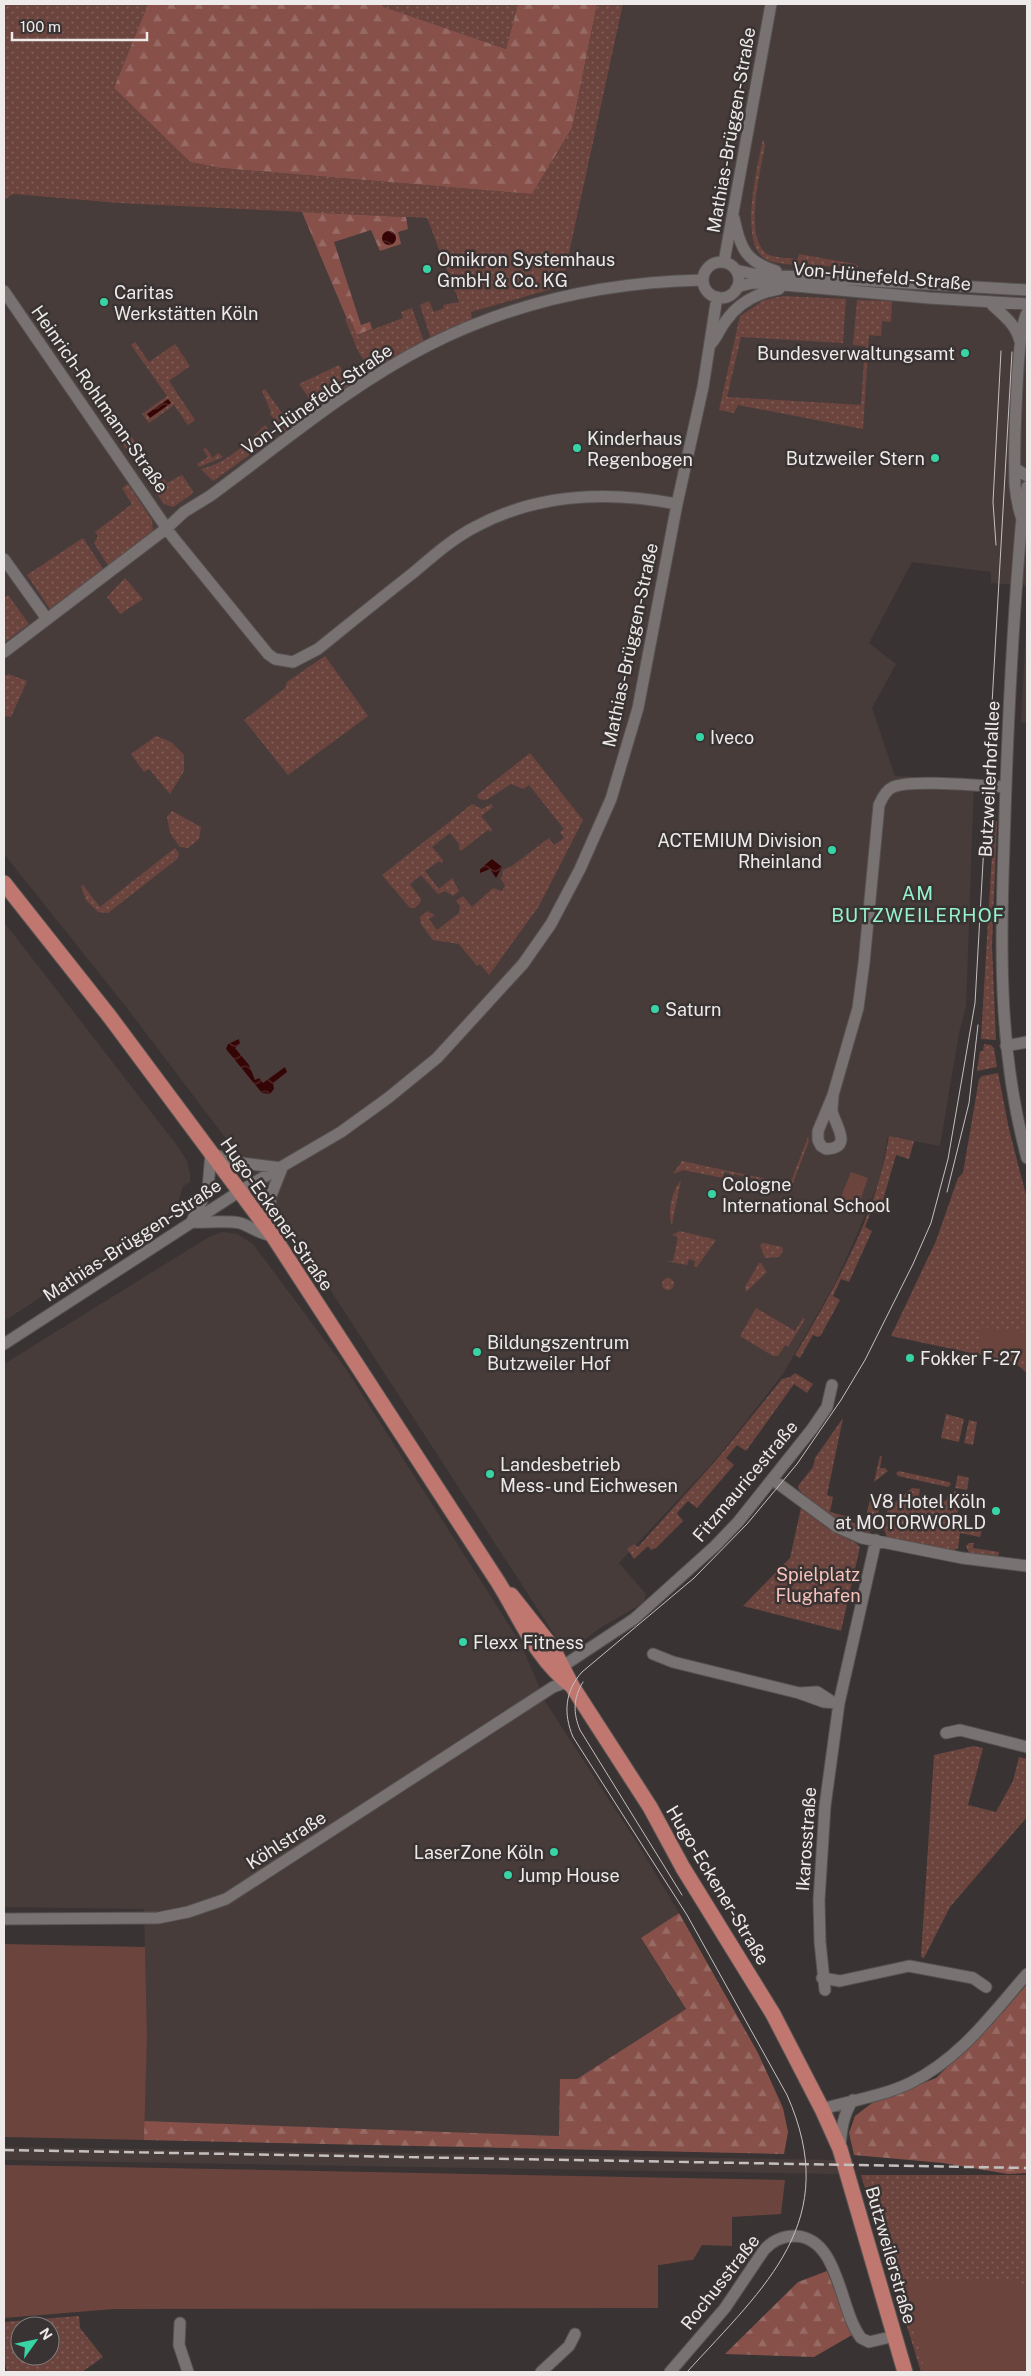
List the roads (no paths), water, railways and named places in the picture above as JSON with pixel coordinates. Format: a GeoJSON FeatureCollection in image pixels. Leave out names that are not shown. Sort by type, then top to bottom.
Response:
{"type":"FeatureCollection","features":[{"type":"Feature","properties":{"kind":"main road","name":"Hugo-Eckener-Straße"},"geometry":{"type":"LineString","coordinates":[[4,883],[110,1017],[273,1236],[498,1582],[521,1605],[556,1666],[572,1686],[650,1807],[683,1868],[764,1997],[822,2109]]}},
{"type":"Feature","properties":{"kind":"main road","name":"Butzweilerstraße"},"geometry":{"type":"LineString","coordinates":[[822,2109],[840,2149],[905,2372]]}},
{"type":"Feature","properties":{"kind":"street","name":"Mathias-Brüggen-Straße"},"geometry":{"type":"LineString","coordinates":[[724,262],[771,4]]}},
{"type":"Feature","properties":{"kind":"street"},"geometry":{"type":"LineString","coordinates":[[734,209],[740,240],[744,251],[752,261],[782,273],[807,277]]}},
{"type":"Feature","properties":{"kind":"street"},"geometry":{"type":"LineString","coordinates":[[724,262],[736,270],[738,283],[736,290],[724,297],[717,297],[706,290],[703,280],[710,265],[724,262]]}},
{"type":"Feature","properties":{"kind":"street","name":"Von-Hünefeld-Straße"},"geometry":{"type":"LineString","coordinates":[[736,270],[748,274],[1027,290]]}},
{"type":"Feature","properties":{"kind":"street","name":"Von-Hünefeld-Straße"},"geometry":{"type":"LineString","coordinates":[[4,652],[167,528],[184,512],[210,496],[367,382],[429,345],[483,322],[530,305],[576,292],[653,282],[703,280]]}},
{"type":"Feature","properties":{"kind":"street","name":"Von-Hünefeld-Straße"},"geometry":{"type":"LineString","coordinates":[[736,290],[740,286],[753,283],[990,303],[1027,304]]}},
{"type":"Feature","properties":{"kind":"street"},"geometry":{"type":"LineString","coordinates":[[710,345],[716,340],[730,316],[748,299],[765,292],[795,287]]}},
{"type":"Feature","properties":{"kind":"street","name":"Heinrich-Rohlmann-Straße"},"geometry":{"type":"LineString","coordinates":[[4,291],[172,536],[268,654],[275,659],[293,662],[318,649],[452,542],[477,526],[503,514],[566,497],[598,495],[677,504]]}},
{"type":"Feature","properties":{"kind":"street","name":"Mathias-Brüggen-Straße"},"geometry":{"type":"LineString","coordinates":[[4,1344],[240,1191],[341,1132],[388,1098],[437,1058],[523,964],[551,924],[601,824],[624,761],[638,708],[710,345],[717,297]]}},
{"type":"Feature","properties":{"kind":"street"},"geometry":{"type":"LineString","coordinates":[[990,303],[1013,324],[1020,341]]}},
{"type":"Feature","properties":{"kind":"street","name":"Butzweilerhofallee"},"geometry":{"type":"LineString","coordinates":[[1022,519],[1017,500],[1015,468],[1020,341],[1027,313]]}},
{"type":"Feature","properties":{"kind":"street"},"geometry":{"type":"LineString","coordinates":[[1015,468],[1027,476]]}},
{"type":"Feature","properties":{"kind":"street","name":"Butzweilerhofallee"},"geometry":{"type":"LineString","coordinates":[[1027,487],[1022,519],[1006,787],[1000,962],[1006,1046],[1024,1130],[1027,1158]]}},
{"type":"Feature","properties":{"kind":"street"},"geometry":{"type":"LineString","coordinates":[[4,559],[47,619]]}},
{"type":"Feature","properties":{"kind":"street"},"geometry":{"type":"LineString","coordinates":[[833,1094],[858,1008],[864,963],[878,805],[884,794],[893,787],[910,783],[1006,787]]}},
{"type":"Feature","properties":{"kind":"street"},"geometry":{"type":"LineString","coordinates":[[1006,1046],[1027,1042]]}},
{"type":"Feature","properties":{"kind":"street"},"geometry":{"type":"LineString","coordinates":[[211,1153],[234,1162],[282,1168],[270,1198],[273,1236],[259,1234],[248,1227],[232,1222],[192,1222],[210,1181],[211,1153]]}},
{"type":"Feature","properties":{"kind":"street","name":"Fitzmauricestraße"},"geometry":{"type":"LineString","coordinates":[[556,1666],[634,1619],[687,1574],[738,1522],[772,1479],[827,1407],[832,1385]]}},
{"type":"Feature","properties":{"kind":"street"},"geometry":{"type":"LineString","coordinates":[[772,1479],[837,1527],[862,1538],[962,1558],[1027,1566]]}},
{"type":"Feature","properties":{"kind":"street","name":"Ikarosstraße"},"geometry":{"type":"LineString","coordinates":[[876,1540],[835,1702],[819,1900],[823,1984],[909,1966],[973,1978],[986,1987]]}},
{"type":"Feature","properties":{"kind":"street"},"geometry":{"type":"LineString","coordinates":[[653,1654],[673,1662],[798,1693],[817,1692],[835,1702]]}},
{"type":"Feature","properties":{"kind":"street","name":"Köhlstraße"},"geometry":{"type":"LineString","coordinates":[[4,1919],[158,1918],[188,1912],[226,1899],[556,1666]]}},
{"type":"Feature","properties":{"kind":"street"},"geometry":{"type":"LineString","coordinates":[[946,1733],[960,1730],[1027,1747]]}},
{"type":"Feature","properties":{"kind":"street"},"geometry":{"type":"LineString","coordinates":[[822,2109],[908,2084],[947,2061],[976,2033],[1027,1974]]}},
{"type":"Feature","properties":{"kind":"street","name":"Butzweilerstraße"},"geometry":{"type":"LineString","coordinates":[[840,2149],[840,2133],[845,2116],[853,2100]]}},
{"type":"Feature","properties":{"kind":"street","name":"Rochusstraße"},"geometry":{"type":"LineString","coordinates":[[670,2372],[725,2308],[764,2250],[770,2244],[784,2237],[795,2236],[808,2239],[822,2250],[831,2265],[857,2333],[861,2338],[869,2342],[895,2336]]}},
{"type":"Feature","properties":{"kind":"street"},"geometry":{"type":"LineString","coordinates":[[180,2323],[179,2344],[188,2372]]}},
{"type":"Feature","properties":{"kind":"street"},"geometry":{"type":"LineString","coordinates":[[540,2372],[569,2346],[576,2334]]}},
{"type":"Feature","properties":{"kind":"water"},"geometry":{"type":"Polygon","coordinates":[[[386,231],[392,231],[396,238],[392,245],[386,245],[382,241],[382,235],[386,231]]]}},
{"type":"Feature","properties":{"kind":"water"},"geometry":{"type":"Polygon","coordinates":[[[168,399],[171,403],[150,418],[147,414],[168,399]]]}},
{"type":"Feature","properties":{"kind":"water"},"geometry":{"type":"Polygon","coordinates":[[[492,859],[502,867],[496,878],[490,869],[480,873],[480,869],[492,859]]]}},
{"type":"Feature","properties":{"kind":"water"},"geometry":{"type":"Polygon","coordinates":[[[239,1039],[240,1044],[235,1048],[249,1065],[255,1080],[259,1078],[263,1083],[285,1067],[287,1072],[273,1083],[274,1089],[270,1094],[262,1093],[226,1049],[228,1044],[239,1039]]]}},
{"type":"Feature","properties":{"kind":"tram line"},"geometry":{"type":"LineString","coordinates":[[996,545],[993,502],[1001,351]]}},
{"type":"Feature","properties":{"kind":"tram line"},"geometry":{"type":"LineString","coordinates":[[687,2372],[744,2310],[768,2279],[788,2248],[801,2215],[806,2179],[802,2140],[787,2095],[687,1915],[573,1737],[568,1719],[567,1703],[572,1687],[582,1672],[694,1578],[747,1524],[797,1464],[841,1400],[865,1360],[913,1264],[931,1223],[948,1159],[975,1003],[1012,352]]}},
{"type":"Feature","properties":{"kind":"tram line"},"geometry":{"type":"LineString","coordinates":[[947,1192],[969,1103],[978,1025]]}},
{"type":"Feature","properties":{"kind":"tram line"},"geometry":{"type":"LineString","coordinates":[[583,1682],[577,1694],[575,1706],[580,1730],[682,1895]]}},
{"type":"Feature","properties":{"kind":"railway"},"geometry":{"type":"LineString","coordinates":[[4,2150],[1027,2168]]}},
{"type":"Feature","properties":{"kind":"place","name":"Omikron Systemhaus GmbH & Co. KG"},"geometry":{"type":"Point","coordinates":[427,269]}},
{"type":"Feature","properties":{"kind":"place","name":"Caritas Werkstätten Köln"},"geometry":{"type":"Point","coordinates":[104,302]}},
{"type":"Feature","properties":{"kind":"place","name":"Bundesverwaltungsamt"},"geometry":{"type":"Point","coordinates":[965,353]}},
{"type":"Feature","properties":{"kind":"place","name":"Kinderhaus Regenbogen"},"geometry":{"type":"Point","coordinates":[577,448]}},
{"type":"Feature","properties":{"kind":"place","name":"Butzweiler Stern"},"geometry":{"type":"Point","coordinates":[935,458]}},
{"type":"Feature","properties":{"kind":"place","name":"Iveco"},"geometry":{"type":"Point","coordinates":[700,737]}},
{"type":"Feature","properties":{"kind":"place","name":"ACTEMIUM Division Rheinland"},"geometry":{"type":"Point","coordinates":[832,850]}},
{"type":"Feature","properties":{"kind":"place","name":"Saturn"},"geometry":{"type":"Point","coordinates":[655,1009]}},
{"type":"Feature","properties":{"kind":"place","name":"Cologne International School"},"geometry":{"type":"Point","coordinates":[712,1194]}},
{"type":"Feature","properties":{"kind":"place","name":"Bildungszentrum Butzweiler Hof"},"geometry":{"type":"Point","coordinates":[477,1352]}},
{"type":"Feature","properties":{"kind":"place","name":"Fokker F-27"},"geometry":{"type":"Point","coordinates":[910,1358]}},
{"type":"Feature","properties":{"kind":"place","name":"Landesbetrieb Mess- und Eichwesen"},"geometry":{"type":"Point","coordinates":[490,1474]}},
{"type":"Feature","properties":{"kind":"place","name":"V8 Hotel Köln at MOTORWORLD"},"geometry":{"type":"Point","coordinates":[996,1511]}},
{"type":"Feature","properties":{"kind":"place","name":"Flexx Fitness"},"geometry":{"type":"Point","coordinates":[463,1642]}},
{"type":"Feature","properties":{"kind":"place","name":"LaserZone Köln"},"geometry":{"type":"Point","coordinates":[554,1852]}},
{"type":"Feature","properties":{"kind":"place","name":"Jump House"},"geometry":{"type":"Point","coordinates":[508,1875]}},
{"type":"Feature","properties":{"kind":"district","name":"AM BUTZWEILERHOF"},"geometry":{"type":"Point","coordinates":[918,904]}},
{"type":"Feature","properties":{"kind":"park label","name":"Spielplatz Flughafen"},"geometry":{"type":"Point","coordinates":[818,1584]}}]}
